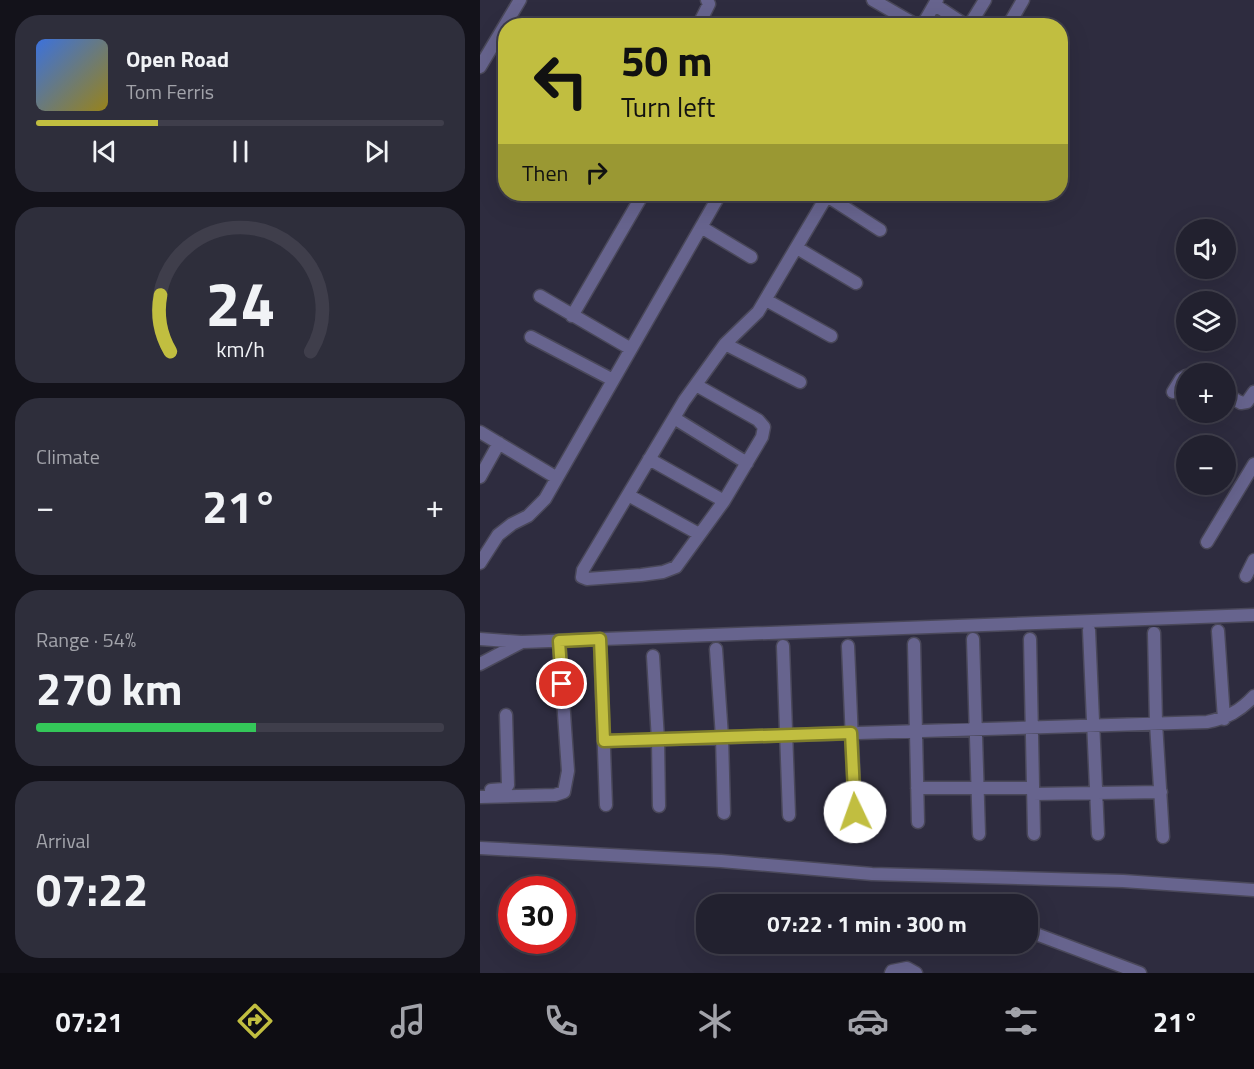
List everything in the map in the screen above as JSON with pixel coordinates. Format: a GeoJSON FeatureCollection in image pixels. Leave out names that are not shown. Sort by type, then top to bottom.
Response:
{"type":"FeatureCollection","features":[{"type":"Feature","properties":{"kind":"street"},"geometry":{"type":"LineString","coordinates":[[509,18],[520,0]]}},
{"type":"Feature","properties":{"kind":"street"},"geometry":{"type":"LineString","coordinates":[[702,18],[709,4],[707,0]]}},
{"type":"Feature","properties":{"kind":"street"},"geometry":{"type":"LineString","coordinates":[[873,0],[904,18]]}},
{"type":"Feature","properties":{"kind":"street"},"geometry":{"type":"LineString","coordinates":[[973,18],[985,0]]}},
{"type":"Feature","properties":{"kind":"street"},"geometry":{"type":"LineString","coordinates":[[1013,18],[1023,0]]}},
{"type":"Feature","properties":{"kind":"street"},"geometry":{"type":"LineString","coordinates":[[927,18],[936,2],[957,18]]}},
{"type":"Feature","properties":{"kind":"street"},"geometry":{"type":"LineString","coordinates":[[480,68],[498,37]]}},
{"type":"Feature","properties":{"kind":"street"},"geometry":{"type":"LineString","coordinates":[[572,316],[639,201]]}},
{"type":"Feature","properties":{"kind":"street"},"geometry":{"type":"LineString","coordinates":[[480,563],[498,535],[512,524],[528,516],[545,499],[716,201]]}},
{"type":"Feature","properties":{"kind":"street"},"geometry":{"type":"LineString","coordinates":[[696,385],[758,420],[764,427],[762,437],[724,501],[676,567],[663,572],[587,579],[582,576],[583,570],[674,418],[696,385],[725,344],[758,312],[824,201]]}},
{"type":"Feature","properties":{"kind":"street"},"geometry":{"type":"LineString","coordinates":[[837,201],[880,230]]}},
{"type":"Feature","properties":{"kind":"street"},"geometry":{"type":"LineString","coordinates":[[701,227],[752,257]]}},
{"type":"Feature","properties":{"kind":"street"},"geometry":{"type":"LineString","coordinates":[[797,248],[856,283]]}},
{"type":"Feature","properties":{"kind":"street"},"geometry":{"type":"LineString","coordinates":[[540,296],[631,349]]}},
{"type":"Feature","properties":{"kind":"street"},"geometry":{"type":"LineString","coordinates":[[766,300],[831,336]]}},
{"type":"Feature","properties":{"kind":"street"},"geometry":{"type":"LineString","coordinates":[[531,337],[613,380]]}},
{"type":"Feature","properties":{"kind":"street"},"geometry":{"type":"LineString","coordinates":[[725,344],[800,382]]}},
{"type":"Feature","properties":{"kind":"street"},"geometry":{"type":"LineString","coordinates":[[1173,392],[1176,387]]}},
{"type":"Feature","properties":{"kind":"street"},"geometry":{"type":"LineString","coordinates":[[1236,400],[1241,403],[1247,402],[1254,392]]}},
{"type":"Feature","properties":{"kind":"street"},"geometry":{"type":"LineString","coordinates":[[674,418],[747,463]]}},
{"type":"Feature","properties":{"kind":"street"},"geometry":{"type":"LineString","coordinates":[[480,432],[557,478]]}},
{"type":"Feature","properties":{"kind":"street"},"geometry":{"type":"LineString","coordinates":[[480,477],[499,443]]}},
{"type":"Feature","properties":{"kind":"street"},"geometry":{"type":"LineString","coordinates":[[649,459],[724,501]]}},
{"type":"Feature","properties":{"kind":"street"},"geometry":{"type":"LineString","coordinates":[[1207,542],[1254,464]]}},
{"type":"Feature","properties":{"kind":"street"},"geometry":{"type":"LineString","coordinates":[[627,495],[699,534]]}},
{"type":"Feature","properties":{"kind":"street"},"geometry":{"type":"LineString","coordinates":[[1250,575],[1254,560]]}},
{"type":"Feature","properties":{"kind":"street"},"geometry":{"type":"LineString","coordinates":[[480,639],[522,642],[559,641],[1254,615]]}},
{"type":"Feature","properties":{"kind":"street"},"geometry":{"type":"LineString","coordinates":[[1089,630],[1098,834]]}},
{"type":"Feature","properties":{"kind":"street"},"geometry":{"type":"LineString","coordinates":[[1218,631],[1224,719]]}},
{"type":"Feature","properties":{"kind":"street"},"geometry":{"type":"LineString","coordinates":[[1154,633],[1156,723],[1163,837]]}},
{"type":"Feature","properties":{"kind":"street"},"geometry":{"type":"LineString","coordinates":[[600,639],[606,805]]}},
{"type":"Feature","properties":{"kind":"street"},"geometry":{"type":"LineString","coordinates":[[972,639],[979,834]]}},
{"type":"Feature","properties":{"kind":"street"},"geometry":{"type":"LineString","coordinates":[[1030,639],[1030,727],[1034,834]]}},
{"type":"Feature","properties":{"kind":"street"},"geometry":{"type":"LineString","coordinates":[[480,797],[555,795],[564,792],[568,771],[559,641]]}},
{"type":"Feature","properties":{"kind":"street"},"geometry":{"type":"LineString","coordinates":[[480,664],[522,642]]}},
{"type":"Feature","properties":{"kind":"street"},"geometry":{"type":"LineString","coordinates":[[914,644],[918,822]]}},
{"type":"Feature","properties":{"kind":"street"},"geometry":{"type":"LineString","coordinates":[[783,646],[789,815]]}},
{"type":"Feature","properties":{"kind":"street"},"geometry":{"type":"LineString","coordinates":[[848,646],[855,812]]}},
{"type":"Feature","properties":{"kind":"street"},"geometry":{"type":"LineString","coordinates":[[716,649],[724,813]]}},
{"type":"Feature","properties":{"kind":"street"},"geometry":{"type":"LineString","coordinates":[[653,656],[659,806]]}},
{"type":"Feature","properties":{"kind":"street"},"geometry":{"type":"LineString","coordinates":[[604,741],[1207,722],[1224,719],[1242,708],[1254,696]]}},
{"type":"Feature","properties":{"kind":"street"},"geometry":{"type":"LineString","coordinates":[[480,789],[505,789],[508,785],[506,715]]}},
{"type":"Feature","properties":{"kind":"street"},"geometry":{"type":"LineString","coordinates":[[917,788],[1096,794],[1161,792]]}},
{"type":"Feature","properties":{"kind":"street"},"geometry":{"type":"LineString","coordinates":[[480,848],[710,860],[872,874],[1123,881],[1254,890]]}},
{"type":"Feature","properties":{"kind":"street"},"geometry":{"type":"LineString","coordinates":[[1038,935],[1140,973]]}},
{"type":"Feature","properties":{"kind":"street"},"geometry":{"type":"LineString","coordinates":[[891,973],[907,968],[916,973]]}},
{"type":"Feature","properties":{"kind":"route"},"geometry":{"type":"LineString","coordinates":[[562,684],[559,641],[600,639],[604,741],[851,733],[855,812]]}}]}
